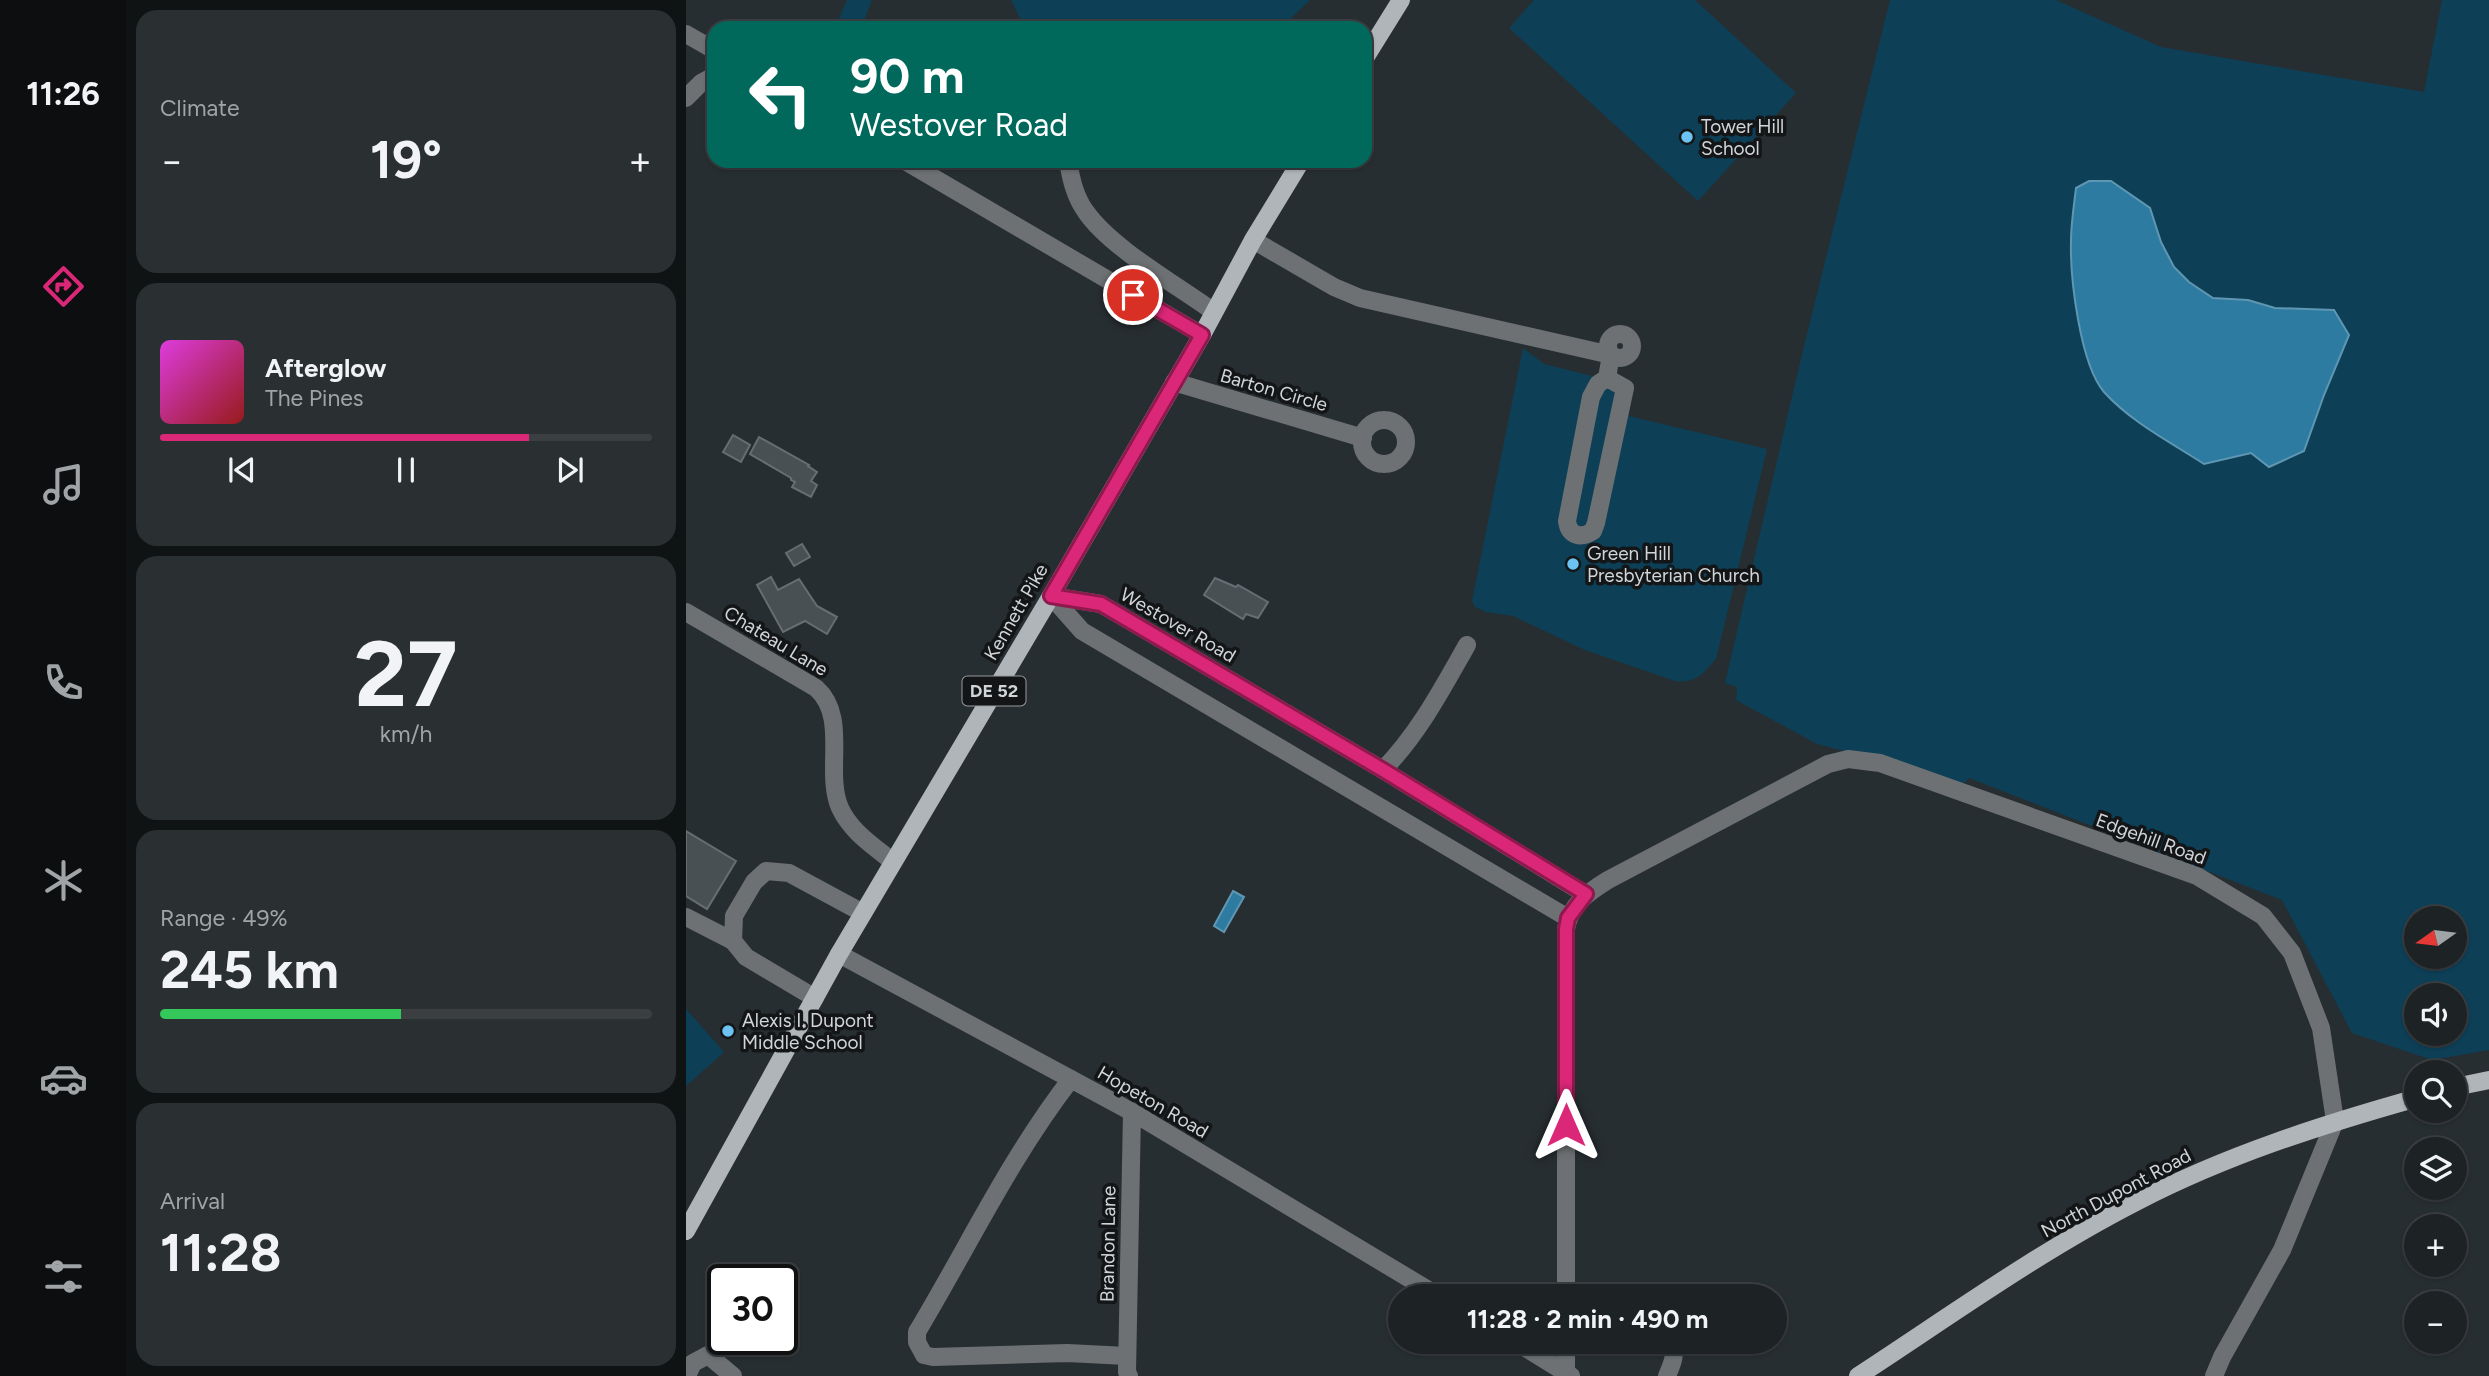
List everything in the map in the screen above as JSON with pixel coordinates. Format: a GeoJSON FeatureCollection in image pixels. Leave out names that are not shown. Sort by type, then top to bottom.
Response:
{"type":"FeatureCollection","features":[{"type":"Feature","properties":{"kind":"main road"},"geometry":{"type":"LineString","coordinates":[[1372,47],[1401,0]]}},
{"type":"Feature","properties":{"kind":"main road","name":"Kennett Pike"},"geometry":{"type":"LineString","coordinates":[[688,1228],[839,954],[1051,596],[1202,335],[1252,240],[1297,168]]}},
{"type":"Feature","properties":{"kind":"main road"},"geometry":{"type":"LineString","coordinates":[[2467,1085],[2489,1080]]}},
{"type":"Feature","properties":{"kind":"main road","name":"North Dupont Road"},"geometry":{"type":"LineString","coordinates":[[1858,1376],[2046,1254],[2138,1201],[2214,1166],[2335,1121],[2404,1102]]}},
{"type":"Feature","properties":{"kind":"street"},"geometry":{"type":"LineString","coordinates":[[686,34],[707,47]]}},
{"type":"Feature","properties":{"kind":"street"},"geometry":{"type":"LineString","coordinates":[[686,98],[707,80]]}},
{"type":"Feature","properties":{"kind":"street"},"geometry":{"type":"LineString","coordinates":[[917,168],[1202,335]]}},
{"type":"Feature","properties":{"kind":"street"},"geometry":{"type":"LineString","coordinates":[[1069,168],[1072,184],[1085,211],[1110,238],[1214,312]]}},
{"type":"Feature","properties":{"kind":"street"},"geometry":{"type":"LineString","coordinates":[[1252,240],[1334,287],[1360,298],[1612,355],[1607,378],[1598,384],[1591,397],[1567,521],[1572,534],[1581,536],[1593,531],[1597,523],[1625,388],[1607,378]]}},
{"type":"Feature","properties":{"kind":"street","name":"Barton Circle"},"geometry":{"type":"LineString","coordinates":[[1174,382],[1363,438]]}},
{"type":"Feature","properties":{"kind":"street"},"geometry":{"type":"LineString","coordinates":[[1051,596],[1082,631],[1568,918],[1566,1284]]}},
{"type":"Feature","properties":{"kind":"street","name":"Westover Road"},"geometry":{"type":"LineString","coordinates":[[1051,596],[1101,604],[1383,770],[1586,894]]}},
{"type":"Feature","properties":{"kind":"street","name":"Chateau Lane"},"geometry":{"type":"LineString","coordinates":[[686,612],[824,694],[832,714],[836,787],[841,811],[854,830],[893,862]]}},
{"type":"Feature","properties":{"kind":"street"},"geometry":{"type":"LineString","coordinates":[[1383,770],[1430,711],[1467,645]]}},
{"type":"Feature","properties":{"kind":"street","name":"Edgehill Road"},"geometry":{"type":"LineString","coordinates":[[1568,918],[1586,894],[1828,764],[1848,759],[1880,764],[2197,876],[2263,916],[2291,953],[2321,1028],[2335,1121]]}},
{"type":"Feature","properties":{"kind":"street"},"geometry":{"type":"LineString","coordinates":[[733,940],[734,916],[754,881],[766,871],[789,873],[863,913]]}},
{"type":"Feature","properties":{"kind":"street"},"geometry":{"type":"LineString","coordinates":[[686,917],[733,940],[746,957],[815,998]]}},
{"type":"Feature","properties":{"kind":"street","name":"Hopeton Road"},"geometry":{"type":"LineString","coordinates":[[839,954],[1132,1112],[1418,1284]]}},
{"type":"Feature","properties":{"kind":"street"},"geometry":{"type":"LineString","coordinates":[[1071,1079],[1032,1130],[990,1200],[957,1266],[917,1332],[916,1342],[924,1355],[933,1357],[1067,1353],[1127,1356]]}},
{"type":"Feature","properties":{"kind":"street","name":"Brandon Lane"},"geometry":{"type":"LineString","coordinates":[[1129,1376],[1127,1356],[1132,1112]]}},
{"type":"Feature","properties":{"kind":"street"},"geometry":{"type":"LineString","coordinates":[[2214,1376],[2282,1250],[2335,1121]]}},
{"type":"Feature","properties":{"kind":"street"},"geometry":{"type":"LineString","coordinates":[[1535,1354],[1567,1375]]}},
{"type":"Feature","properties":{"kind":"street"},"geometry":{"type":"LineString","coordinates":[[1566,1354],[1567,1375]]}},
{"type":"Feature","properties":{"kind":"street"},"geometry":{"type":"LineString","coordinates":[[1667,1376],[1674,1359],[1673,1354]]}},
{"type":"Feature","properties":{"kind":"street"},"geometry":{"type":"LineString","coordinates":[[687,1376],[693,1363],[708,1355],[733,1376]]}},
{"type":"Feature","properties":{"kind":"shaded area"},"geometry":{"type":"Polygon","coordinates":[[[847,0],[872,0],[864,21],[838,21],[847,0]]]}},
{"type":"Feature","properties":{"kind":"shaded area"},"geometry":{"type":"Polygon","coordinates":[[[1011,0],[1310,0],[1288,21],[1022,21],[1011,0]]]}},
{"type":"Feature","properties":{"kind":"shaded area","name":"Tower Hill School"},"geometry":{"type":"Polygon","coordinates":[[[1534,0],[1695,0],[1796,93],[1698,201],[1509,28],[1534,0]]]}},
{"type":"Feature","properties":{"kind":"shaded area"},"geometry":{"type":"Polygon","coordinates":[[[1890,0],[2056,0],[2161,47],[2424,92],[2442,0],[2489,0],[2489,1050],[2432,1060],[2352,1033],[2282,900],[1969,778],[1963,785],[1905,766],[1817,744],[1736,700],[1737,687],[1725,683],[1802,354],[1890,0]]]}},
{"type":"Feature","properties":{"kind":"shaded area"},"geometry":{"type":"Polygon","coordinates":[[[2089,181],[2111,181],[2150,208],[2161,242],[2174,267],[2189,282],[2213,298],[2248,300],[2275,308],[2334,310],[2349,335],[2304,451],[2269,467],[2251,453],[2204,464],[2139,422],[2104,392],[2096,379],[2083,342],[2072,276],[2071,235],[2076,188],[2089,181]]]}},
{"type":"Feature","properties":{"kind":"shaded area"},"geometry":{"type":"Polygon","coordinates":[[[1523,348],[1544,364],[1596,377],[1629,404],[1629,416],[1767,449],[1716,659],[1694,679],[1675,681],[1585,650],[1513,616],[1486,612],[1475,607],[1472,601],[1523,348]]]}},
{"type":"Feature","properties":{"kind":"shaded area"},"geometry":{"type":"Polygon","coordinates":[[[1233,891],[1244,897],[1224,932],[1214,926],[1233,891]]]}},
{"type":"Feature","properties":{"kind":"shaded area"},"geometry":{"type":"Polygon","coordinates":[[[686,1009],[724,1052],[686,1086],[686,1009]]]}},
{"type":"Feature","properties":{"kind":"building"},"geometry":{"type":"Polygon","coordinates":[[[733,435],[750,445],[741,462],[723,452],[733,435]]]}},
{"type":"Feature","properties":{"kind":"building"},"geometry":{"type":"Polygon","coordinates":[[[759,437],[817,472],[811,481],[817,485],[811,497],[792,487],[795,482],[791,478],[750,454],[759,437]]]}},
{"type":"Feature","properties":{"kind":"building"},"geometry":{"type":"Polygon","coordinates":[[[802,544],[810,557],[794,566],[786,553],[802,544]]]}},
{"type":"Feature","properties":{"kind":"building"},"geometry":{"type":"Polygon","coordinates":[[[771,577],[778,590],[799,579],[817,606],[837,617],[827,634],[805,621],[783,632],[757,585],[771,577]]]}},
{"type":"Feature","properties":{"kind":"building"},"geometry":{"type":"Polygon","coordinates":[[[1215,578],[1236,587],[1238,585],[1268,602],[1258,618],[1246,614],[1243,619],[1204,595],[1215,578]]]}},
{"type":"Feature","properties":{"kind":"building"},"geometry":{"type":"Polygon","coordinates":[[[686,831],[736,861],[707,909],[686,896],[686,831]]]}},
{"type":"Feature","properties":{"kind":"place","name":"Tower Hill School"},"geometry":{"type":"Point","coordinates":[1687,137]}},
{"type":"Feature","properties":{"kind":"place","name":"Green Hill Presbyterian Church"},"geometry":{"type":"Point","coordinates":[1573,564]}},
{"type":"Feature","properties":{"kind":"place","name":"Alexis I. Dupont Middle School"},"geometry":{"type":"Point","coordinates":[728,1031]}},
{"type":"Feature","properties":{"kind":"route"},"geometry":{"type":"LineString","coordinates":[[1133,295],[1202,335],[1051,596],[1101,604],[1383,770],[1586,894],[1568,918],[1566,929],[1566,1125]]}}]}
